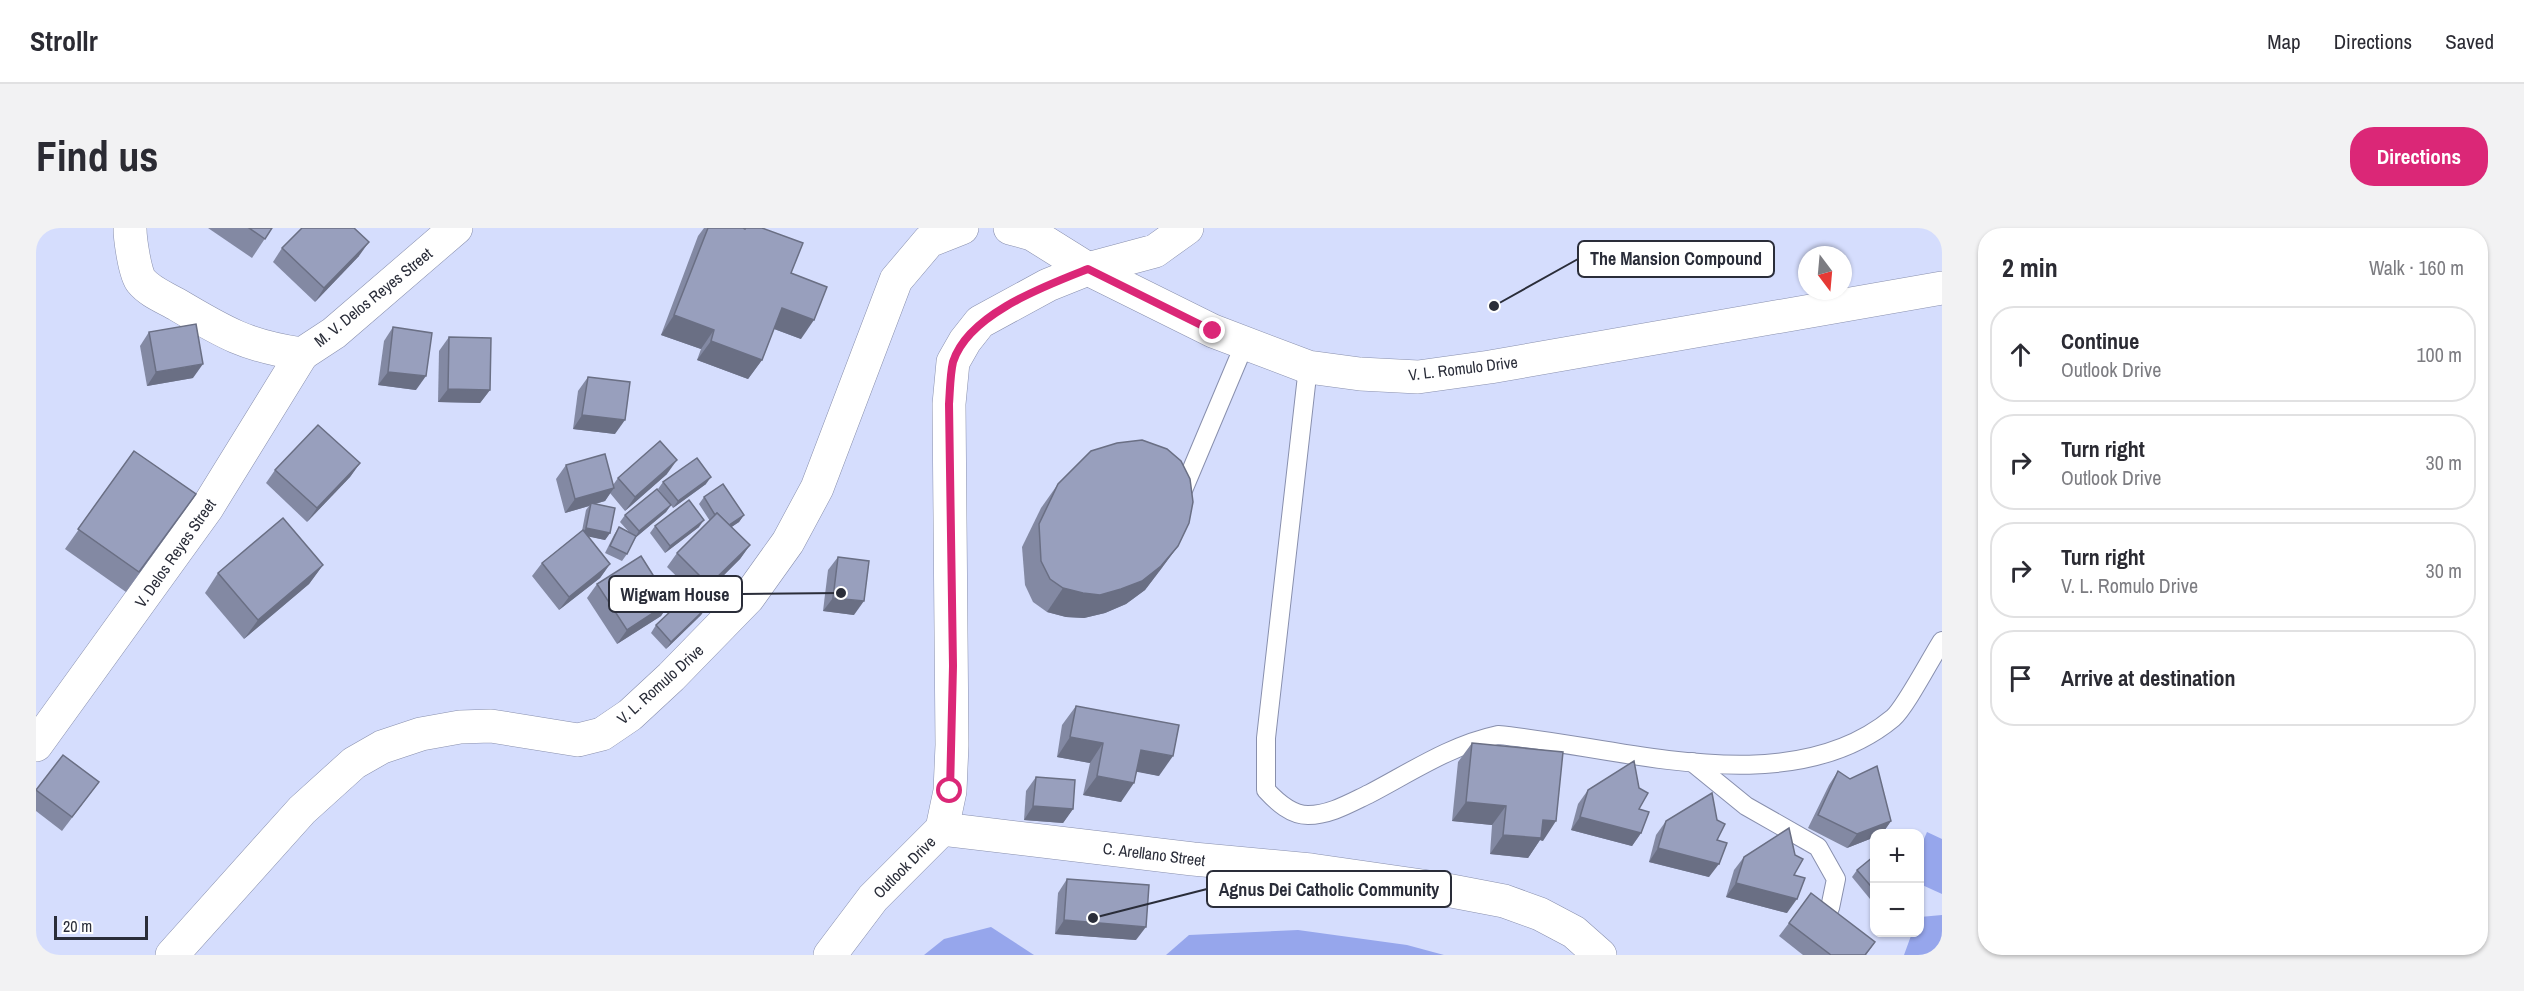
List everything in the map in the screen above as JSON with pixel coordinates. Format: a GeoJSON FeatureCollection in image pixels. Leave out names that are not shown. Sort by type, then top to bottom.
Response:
{"type":"FeatureCollection","features":[{"type":"Feature","properties":{"kind":"street","name":"M. V. Delos Reyes Street"},"geometry":{"type":"LineString","coordinates":[[130,228],[130,245],[140,280],[156,293],[218,330],[264,349],[302,354],[334,333],[456,228]]}},
{"type":"Feature","properties":{"kind":"street","name":"V. L. Romulo Drive"},"geometry":{"type":"LineString","coordinates":[[172,955],[302,810],[354,763],[382,747],[421,734],[460,727],[491,726],[578,740],[602,734],[630,715],[671,677],[748,598],[788,542],[817,488],[896,280],[929,241],[962,228]]}},
{"type":"Feature","properties":{"kind":"street","name":"V. L. Romulo Drive"},"geometry":{"type":"LineString","coordinates":[[1010,228],[1032,234],[1088,269],[1213,331],[1308,367],[1360,374],[1418,376],[1502,365],[1942,288]]}},
{"type":"Feature","properties":{"kind":"street","name":"Outlook Drive"},"geometry":{"type":"LineString","coordinates":[[830,955],[873,897],[942,829],[950,791],[952,744],[949,404],[953,362],[965,341],[980,322],[1048,285],[1088,269],[1155,251],[1187,228]]}},
{"type":"Feature","properties":{"kind":"street","name":"V. Delos Reyes Street"},"geometry":{"type":"LineString","coordinates":[[36,745],[207,508],[302,354]]}},
{"type":"Feature","properties":{"kind":"street","name":"C. Arellano Street"},"geometry":{"type":"LineString","coordinates":[[942,829],[1193,859],[1311,870],[1436,888],[1504,901],[1539,914],[1574,932],[1600,955]]}},
{"type":"Feature","properties":{"kind":"lane"},"geometry":{"type":"LineString","coordinates":[[1181,495],[1245,343]]}},
{"type":"Feature","properties":{"kind":"lane"},"geometry":{"type":"LineString","coordinates":[[1308,367],[1266,738],[1266,790],[1280,805],[1306,815],[1341,808],[1449,752],[1477,740],[1498,735],[1692,762],[1762,765],[1820,754],[1855,743],[1894,717],[1942,641]]}},
{"type":"Feature","properties":{"kind":"lane"},"geometry":{"type":"LineString","coordinates":[[1692,762],[1746,806],[1818,847],[1836,879],[1830,908]]}},
{"type":"Feature","properties":{"kind":"shaded area"},"geometry":{"type":"Polygon","coordinates":[[[1927,832],[1942,839],[1942,894],[1924,886],[1924,839],[1927,832]]]}},
{"type":"Feature","properties":{"kind":"shaded area"},"geometry":{"type":"Polygon","coordinates":[[[1942,915],[1942,955],[1904,955],[1911,937],[1924,937],[1924,917],[1942,915]]]}},
{"type":"Feature","properties":{"kind":"shaded area"},"geometry":{"type":"Polygon","coordinates":[[[991,927],[1034,955],[924,955],[944,939],[991,927]]]}},
{"type":"Feature","properties":{"kind":"shaded area"},"geometry":{"type":"Polygon","coordinates":[[[1298,930],[1407,945],[1444,955],[1166,955],[1189,935],[1298,930]]]}},
{"type":"Feature","properties":{"kind":"building"},"geometry":{"type":"Polygon","coordinates":[[[249,228],[272,228],[265,239],[249,228]]]}},
{"type":"Feature","properties":{"kind":"building"},"geometry":{"type":"Polygon","coordinates":[[[302,228],[354,228],[369,242],[324,288],[282,248],[302,228]]]}},
{"type":"Feature","properties":{"kind":"building"},"geometry":{"type":"Polygon","coordinates":[[[708,228],[762,228],[803,243],[791,273],[827,287],[814,320],[782,308],[762,360],[711,341],[714,330],[674,315],[708,228]]]}},
{"type":"Feature","properties":{"kind":"building"},"geometry":{"type":"Polygon","coordinates":[[[196,324],[203,364],[156,372],[149,332],[196,324]]]}},
{"type":"Feature","properties":{"kind":"building"},"geometry":{"type":"Polygon","coordinates":[[[393,327],[432,333],[426,376],[388,372],[393,327]]]}},
{"type":"Feature","properties":{"kind":"building"},"geometry":{"type":"Polygon","coordinates":[[[449,337],[491,338],[490,390],[448,389],[449,337]]]}},
{"type":"Feature","properties":{"kind":"building"},"geometry":{"type":"Polygon","coordinates":[[[588,377],[630,382],[625,420],[582,415],[588,377]]]}},
{"type":"Feature","properties":{"kind":"building"},"geometry":{"type":"Polygon","coordinates":[[[318,425],[360,463],[317,508],[275,470],[318,425]]]}},
{"type":"Feature","properties":{"kind":"building"},"geometry":{"type":"Polygon","coordinates":[[[1142,440],[1167,449],[1181,461],[1190,479],[1193,502],[1189,523],[1178,546],[1161,566],[1142,581],[1121,589],[1100,595],[1063,588],[1050,579],[1041,561],[1039,524],[1058,484],[1091,451],[1117,443],[1142,440]]]}},
{"type":"Feature","properties":{"kind":"building"},"geometry":{"type":"Polygon","coordinates":[[[660,441],[677,460],[635,497],[618,478],[660,441]]]}},
{"type":"Feature","properties":{"kind":"building"},"geometry":{"type":"Polygon","coordinates":[[[134,451],[196,494],[139,572],[78,529],[134,451]]]}},
{"type":"Feature","properties":{"kind":"building"},"geometry":{"type":"Polygon","coordinates":[[[605,454],[614,488],[575,499],[566,465],[605,454]]]}},
{"type":"Feature","properties":{"kind":"building"},"geometry":{"type":"Polygon","coordinates":[[[697,458],[711,477],[678,501],[663,482],[697,458]]]}},
{"type":"Feature","properties":{"kind":"building"},"geometry":{"type":"Polygon","coordinates":[[[723,484],[744,515],[729,525],[717,513],[715,515],[704,497],[723,484]]]}},
{"type":"Feature","properties":{"kind":"building"},"geometry":{"type":"Polygon","coordinates":[[[657,489],[671,505],[639,531],[625,515],[657,489]]]}},
{"type":"Feature","properties":{"kind":"building"},"geometry":{"type":"Polygon","coordinates":[[[689,500],[704,520],[670,546],[655,526],[689,500]]]}},
{"type":"Feature","properties":{"kind":"building"},"geometry":{"type":"Polygon","coordinates":[[[591,503],[615,508],[610,533],[586,528],[591,503]]]}},
{"type":"Feature","properties":{"kind":"building"},"geometry":{"type":"Polygon","coordinates":[[[717,513],[750,545],[709,585],[677,553],[717,513]]]}},
{"type":"Feature","properties":{"kind":"building"},"geometry":{"type":"Polygon","coordinates":[[[283,518],[323,565],[258,620],[218,573],[283,518]]]}},
{"type":"Feature","properties":{"kind":"building"},"geometry":{"type":"Polygon","coordinates":[[[619,527],[636,536],[627,554],[610,546],[619,527]]]}},
{"type":"Feature","properties":{"kind":"building"},"geometry":{"type":"Polygon","coordinates":[[[583,530],[610,564],[569,597],[542,563],[583,530]]]}},
{"type":"Feature","properties":{"kind":"building"},"geometry":{"type":"Polygon","coordinates":[[[641,556],[670,602],[627,630],[597,584],[641,556]]]}},
{"type":"Feature","properties":{"kind":"building"},"geometry":{"type":"Polygon","coordinates":[[[838,557],[869,561],[864,601],[833,598],[838,557]]]}},
{"type":"Feature","properties":{"kind":"building"},"geometry":{"type":"Polygon","coordinates":[[[691,592],[706,608],[671,642],[656,625],[691,592]]]}},
{"type":"Feature","properties":{"kind":"building"},"geometry":{"type":"Polygon","coordinates":[[[1076,706],[1179,725],[1173,756],[1141,750],[1134,783],[1097,776],[1103,743],[1070,737],[1076,706]]]}},
{"type":"Feature","properties":{"kind":"building"},"geometry":{"type":"Polygon","coordinates":[[[1472,743],[1563,752],[1556,821],[1543,820],[1541,838],[1503,835],[1506,806],[1466,802],[1472,743]]]}},
{"type":"Feature","properties":{"kind":"building"},"geometry":{"type":"Polygon","coordinates":[[[63,755],[99,782],[72,817],[36,790],[63,755]]]}},
{"type":"Feature","properties":{"kind":"building"},"geometry":{"type":"Polygon","coordinates":[[[1634,761],[1639,788],[1648,793],[1639,809],[1649,812],[1641,833],[1580,817],[1588,790],[1634,761]]]}},
{"type":"Feature","properties":{"kind":"building"},"geometry":{"type":"Polygon","coordinates":[[[1877,766],[1891,821],[1857,834],[1818,815],[1838,771],[1850,779],[1877,766]]]}},
{"type":"Feature","properties":{"kind":"building"},"geometry":{"type":"Polygon","coordinates":[[[1036,777],[1075,780],[1073,809],[1033,806],[1036,777]]]}},
{"type":"Feature","properties":{"kind":"building"},"geometry":{"type":"Polygon","coordinates":[[[1712,793],[1717,820],[1725,824],[1717,840],[1727,843],[1719,864],[1658,848],[1666,821],[1712,793]]]}},
{"type":"Feature","properties":{"kind":"building"},"geometry":{"type":"Polygon","coordinates":[[[1789,828],[1795,855],[1803,859],[1794,875],[1805,878],[1797,899],[1736,883],[1744,857],[1789,828]]]}},
{"type":"Feature","properties":{"kind":"building"},"geometry":{"type":"Polygon","coordinates":[[[1870,859],[1870,885],[1857,870],[1870,859]]]}},
{"type":"Feature","properties":{"kind":"building"},"geometry":{"type":"Polygon","coordinates":[[[1067,879],[1149,885],[1146,927],[1064,920],[1067,879]]]}},
{"type":"Feature","properties":{"kind":"building"},"geometry":{"type":"Polygon","coordinates":[[[1811,893],[1875,942],[1865,955],[1831,955],[1789,923],[1811,893]]]}},
{"type":"Feature","properties":{"kind":"place","name":"The Mansion Compound"},"geometry":{"type":"Point","coordinates":[1494,306]}},
{"type":"Feature","properties":{"kind":"place","name":"Wigwam House"},"geometry":{"type":"Point","coordinates":[841,593]}},
{"type":"Feature","properties":{"kind":"place","name":"Agnus Dei Catholic Community"},"geometry":{"type":"Point","coordinates":[1093,918]}},
{"type":"Feature","properties":{"kind":"route"},"geometry":{"type":"LineString","coordinates":[[950,791],[953,666],[949,404],[953,362],[965,341],[980,322],[1048,285],[1088,269],[1213,331]]}}]}
